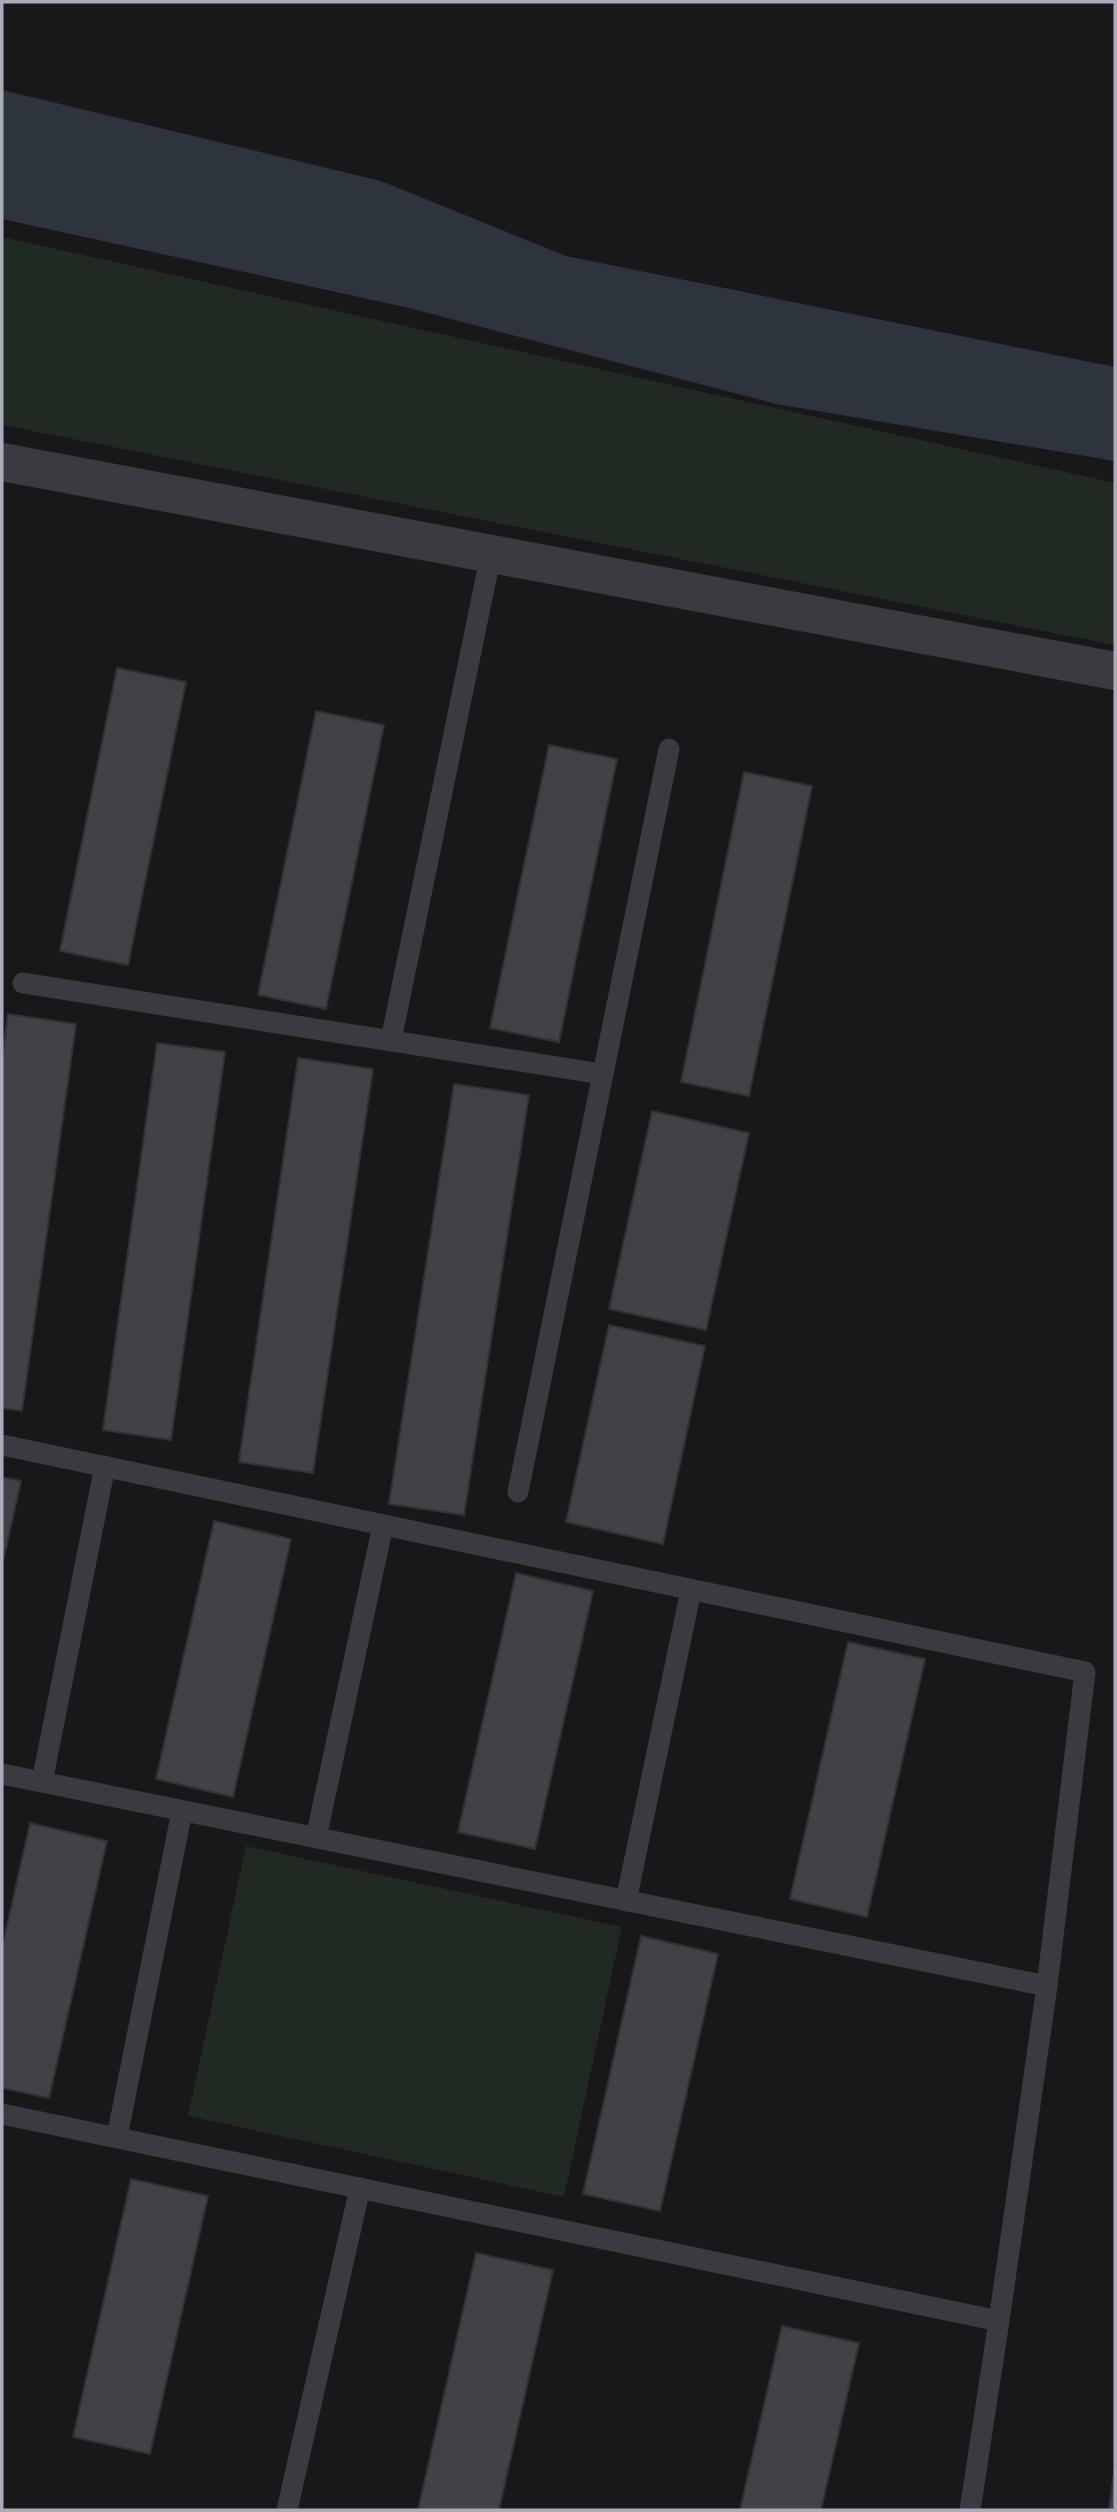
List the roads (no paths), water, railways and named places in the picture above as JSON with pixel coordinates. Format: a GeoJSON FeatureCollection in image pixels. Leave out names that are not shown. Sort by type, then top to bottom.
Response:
{"type":"FeatureCollection","features":[{"type":"Feature","properties":{"kind":"street"},"geometry":{"type":"LineString","coordinates":[[2,462],[1115,671]]}},
{"type":"Feature","properties":{"kind":"lane"},"geometry":{"type":"LineString","coordinates":[[391,1041],[491,554]]}},
{"type":"Feature","properties":{"kind":"lane"},"geometry":{"type":"LineString","coordinates":[[518,1492],[668,749]]}},
{"type":"Feature","properties":{"kind":"lane"},"geometry":{"type":"LineString","coordinates":[[23,984],[603,1074]]}},
{"type":"Feature","properties":{"kind":"lane"},"geometry":{"type":"LineString","coordinates":[[2,1445],[1085,1672],[1046,1986],[970,2510]]}},
{"type":"Feature","properties":{"kind":"lane"},"geometry":{"type":"LineString","coordinates":[[42,1782],[105,1466]]}},
{"type":"Feature","properties":{"kind":"lane"},"geometry":{"type":"LineString","coordinates":[[316,1838],[383,1525]]}},
{"type":"Feature","properties":{"kind":"lane"},"geometry":{"type":"LineString","coordinates":[[626,1901],[691,1590]]}},
{"type":"Feature","properties":{"kind":"lane"},"geometry":{"type":"LineString","coordinates":[[2,1774],[1046,1986]]}},
{"type":"Feature","properties":{"kind":"lane"},"geometry":{"type":"LineString","coordinates":[[117,2137],[182,1811]]}},
{"type":"Feature","properties":{"kind":"lane"},"geometry":{"type":"LineString","coordinates":[[2,2114],[999,2321]]}},
{"type":"Feature","properties":{"kind":"lane"},"geometry":{"type":"LineString","coordinates":[[287,2510],[360,2188]]}}]}
